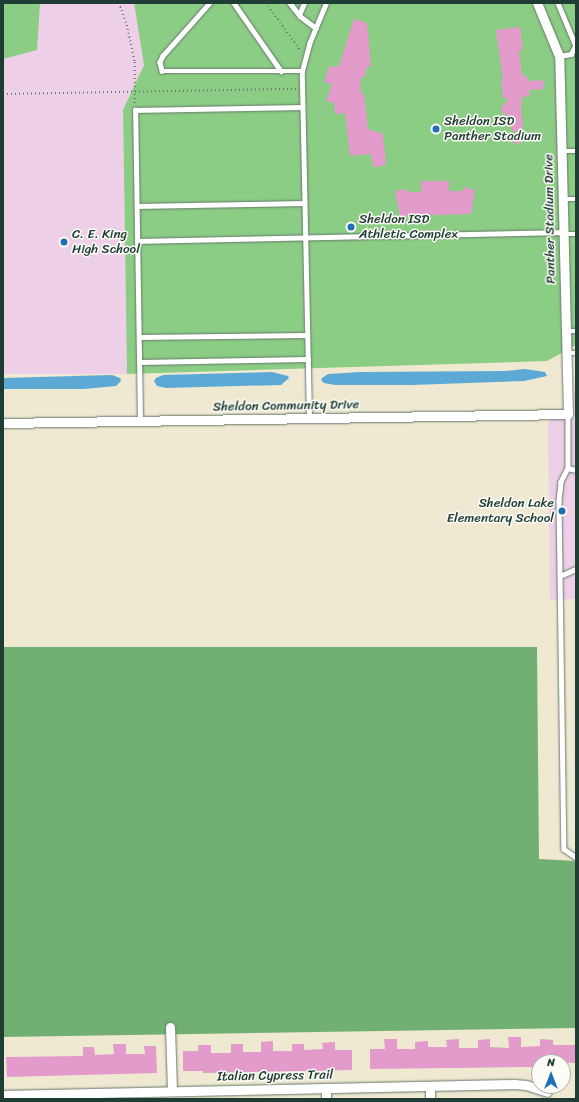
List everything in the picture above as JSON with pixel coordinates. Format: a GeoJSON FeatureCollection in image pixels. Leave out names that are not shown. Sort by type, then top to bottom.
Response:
{"type":"FeatureCollection","features":[{"type":"Feature","properties":{"kind":"street","name":"Panther Stadium Drive"},"geometry":{"type":"LineString","coordinates":[[537,3],[559,56],[566,331],[571,353],[568,414]]}},
{"type":"Feature","properties":{"kind":"street","name":"Sheldon Community Drive"},"geometry":{"type":"LineString","coordinates":[[3,423],[568,414]]}},
{"type":"Feature","properties":{"kind":"street"},"geometry":{"type":"LineString","coordinates":[[170,1027],[172,1091]]}},
{"type":"Feature","properties":{"kind":"street","name":"Italian Cypress Trail"},"geometry":{"type":"LineString","coordinates":[[9,1096],[117,1096],[172,1091],[221,1094],[326,1088],[514,1084],[531,1087]]}},
{"type":"Feature","properties":{"kind":"street"},"geometry":{"type":"LineString","coordinates":[[430,1086],[430,1099]]}},
{"type":"Feature","properties":{"kind":"street"},"geometry":{"type":"LineString","coordinates":[[326,1088],[326,1099]]}},
{"type":"Feature","properties":{"kind":"lane"},"geometry":{"type":"LineString","coordinates":[[210,3],[163,56],[160,62],[162,71],[302,71]]}},
{"type":"Feature","properties":{"kind":"lane"},"geometry":{"type":"LineString","coordinates":[[234,3],[281,71]]}},
{"type":"Feature","properties":{"kind":"lane"},"geometry":{"type":"LineString","coordinates":[[290,3],[299,14],[316,28]]}},
{"type":"Feature","properties":{"kind":"lane"},"geometry":{"type":"LineString","coordinates":[[299,14],[304,3]]}},
{"type":"Feature","properties":{"kind":"lane"},"geometry":{"type":"LineString","coordinates":[[309,418],[302,71],[305,57],[326,3]]}},
{"type":"Feature","properties":{"kind":"lane"},"geometry":{"type":"LineString","coordinates":[[558,3],[576,46],[571,54],[559,56]]}},
{"type":"Feature","properties":{"kind":"lane"},"geometry":{"type":"LineString","coordinates":[[140,421],[135,110],[302,107]]}},
{"type":"Feature","properties":{"kind":"lane"},"geometry":{"type":"LineString","coordinates":[[562,151],[576,151]]}},
{"type":"Feature","properties":{"kind":"lane"},"geometry":{"type":"LineString","coordinates":[[563,199],[576,199]]}},
{"type":"Feature","properties":{"kind":"lane"},"geometry":{"type":"LineString","coordinates":[[137,206],[304,203]]}},
{"type":"Feature","properties":{"kind":"lane"},"geometry":{"type":"LineString","coordinates":[[137,241],[305,237],[576,234]]}},
{"type":"Feature","properties":{"kind":"lane"},"geometry":{"type":"LineString","coordinates":[[566,331],[576,331]]}},
{"type":"Feature","properties":{"kind":"lane"},"geometry":{"type":"LineString","coordinates":[[139,337],[307,335]]}},
{"type":"Feature","properties":{"kind":"lane"},"geometry":{"type":"LineString","coordinates":[[139,362],[308,359]]}},
{"type":"Feature","properties":{"kind":"lane"},"geometry":{"type":"LineString","coordinates":[[568,414],[568,468],[561,482],[559,501],[564,849],[576,857]]}},
{"type":"Feature","properties":{"kind":"lane"},"geometry":{"type":"LineString","coordinates":[[568,468],[576,470]]}},
{"type":"Feature","properties":{"kind":"lane"},"geometry":{"type":"LineString","coordinates":[[560,576],[576,569]]}},
{"type":"Feature","properties":{"kind":"path"},"geometry":{"type":"LineString","coordinates":[[119,3],[127,24],[135,62],[135,110]]}},
{"type":"Feature","properties":{"kind":"path"},"geometry":{"type":"LineString","coordinates":[[266,3],[305,57]]}},
{"type":"Feature","properties":{"kind":"path"},"geometry":{"type":"LineString","coordinates":[[3,94],[302,88]]}},
{"type":"Feature","properties":{"kind":"shaded area","name":"C. E. King High School"},"geometry":{"type":"Polygon","coordinates":[[[3,3],[134,3],[144,65],[123,110],[127,374],[3,374],[3,3]]]}},
{"type":"Feature","properties":{"kind":"shaded area"},"geometry":{"type":"Polygon","coordinates":[[[575,345],[576,345],[576,391],[575,345]]]}},
{"type":"Feature","properties":{"kind":"shaded area","name":"Sheldon Lake Elementary School"},"geometry":{"type":"Polygon","coordinates":[[[576,391],[576,599],[550,600],[548,423],[576,391]]]}},
{"type":"Feature","properties":{"kind":"green space"},"geometry":{"type":"Polygon","coordinates":[[[3,3],[40,3],[37,50],[3,59],[3,3]]]}},
{"type":"Feature","properties":{"kind":"green space","name":"Sheldon ISD Athletic Complex"},"geometry":{"type":"Polygon","coordinates":[[[134,3],[576,3],[576,345],[547,361],[127,374],[123,110],[144,65],[134,3]]]}},
{"type":"Feature","properties":{"kind":"green space"},"geometry":{"type":"Polygon","coordinates":[[[3,647],[537,647],[539,859],[576,861],[576,1028],[3,1037],[3,647]]]}},
{"type":"Feature","properties":{"kind":"water"},"geometry":{"type":"Polygon","coordinates":[[[525,369],[545,372],[547,376],[524,381],[412,385],[335,385],[324,383],[321,380],[328,374],[361,372],[505,371],[525,369]]]}},
{"type":"Feature","properties":{"kind":"water"},"geometry":{"type":"Polygon","coordinates":[[[272,372],[288,376],[289,378],[281,385],[166,388],[157,386],[154,381],[156,378],[163,375],[272,372]]]}},
{"type":"Feature","properties":{"kind":"water"},"geometry":{"type":"Polygon","coordinates":[[[112,375],[120,378],[121,381],[116,386],[84,389],[3,389],[3,378],[112,375]]]}},
{"type":"Feature","properties":{"kind":"building"},"geometry":{"type":"Polygon","coordinates":[[[354,19],[367,23],[371,66],[367,67],[364,78],[360,78],[361,93],[364,94],[368,129],[383,134],[386,165],[373,167],[371,154],[350,156],[345,113],[335,114],[334,103],[326,101],[332,84],[324,82],[329,67],[339,66],[354,19]]]}},
{"type":"Feature","properties":{"kind":"building"},"geometry":{"type":"Polygon","coordinates":[[[520,27],[523,50],[519,50],[522,75],[527,76],[528,81],[543,80],[544,89],[529,90],[530,96],[522,97],[521,107],[523,125],[520,144],[513,143],[516,132],[512,131],[506,113],[502,114],[501,108],[509,99],[503,98],[501,78],[503,79],[496,30],[520,27]]]}},
{"type":"Feature","properties":{"kind":"building"},"geometry":{"type":"Polygon","coordinates":[[[421,181],[449,181],[449,191],[463,191],[464,187],[475,190],[471,214],[400,216],[395,191],[407,189],[408,192],[421,192],[421,181]]]}},
{"type":"Feature","properties":{"kind":"building"},"geometry":{"type":"Polygon","coordinates":[[[508,1037],[521,1037],[521,1047],[540,1046],[540,1039],[553,1040],[553,1045],[576,1045],[576,1063],[571,1063],[571,1054],[531,1054],[531,1067],[370,1069],[370,1049],[385,1049],[384,1039],[397,1039],[397,1049],[415,1049],[415,1042],[428,1041],[428,1047],[447,1047],[446,1040],[459,1039],[459,1048],[478,1048],[478,1040],[490,1039],[490,1047],[509,1048],[508,1037]]]}},
{"type":"Feature","properties":{"kind":"building"},"geometry":{"type":"Polygon","coordinates":[[[273,1041],[273,1051],[292,1051],[292,1044],[304,1044],[304,1050],[323,1049],[322,1043],[335,1042],[335,1050],[352,1050],[352,1069],[203,1073],[203,1071],[183,1071],[183,1051],[198,1051],[198,1045],[211,1045],[211,1053],[231,1053],[231,1044],[243,1044],[243,1052],[261,1052],[261,1042],[273,1041]]]}},
{"type":"Feature","properties":{"kind":"building"},"geometry":{"type":"Polygon","coordinates":[[[113,1044],[126,1044],[126,1054],[145,1054],[144,1046],[156,1046],[157,1073],[7,1077],[6,1057],[83,1056],[83,1047],[94,1047],[95,1055],[114,1054],[113,1044]]]}},
{"type":"Feature","properties":{"kind":"place","name":"Sheldon ISD Panther Stadium"},"geometry":{"type":"Point","coordinates":[436,129]}},
{"type":"Feature","properties":{"kind":"place","name":"Sheldon ISD Athletic Complex"},"geometry":{"type":"Point","coordinates":[351,227]}},
{"type":"Feature","properties":{"kind":"place","name":"C. E. King High School"},"geometry":{"type":"Point","coordinates":[64,242]}},
{"type":"Feature","properties":{"kind":"place","name":"Sheldon Lake Elementary School"},"geometry":{"type":"Point","coordinates":[562,511]}}]}
